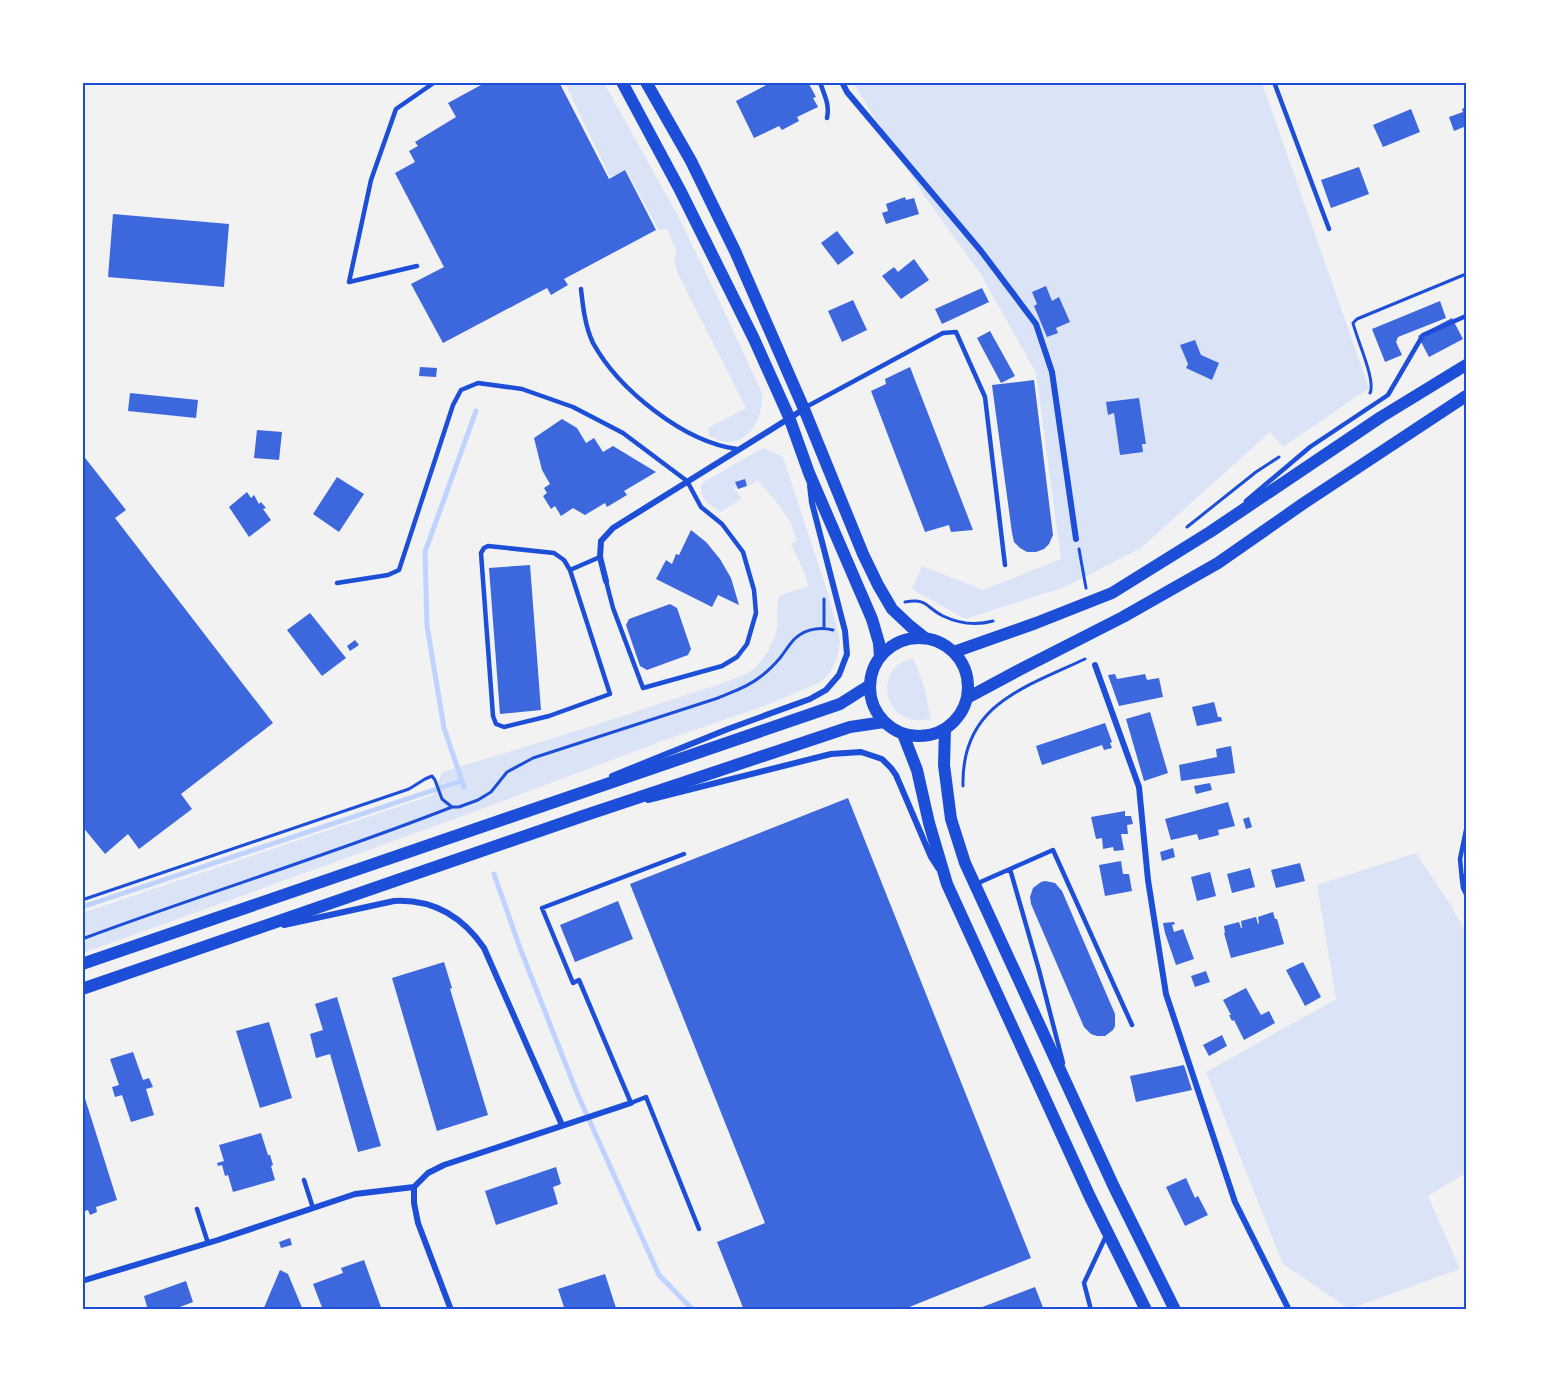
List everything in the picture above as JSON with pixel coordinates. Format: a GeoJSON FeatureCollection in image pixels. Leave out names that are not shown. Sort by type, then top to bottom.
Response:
{"type":"FeatureCollection","features":[{"type":"Feature","properties":{"kind":"main road"},"geometry":{"type":"LineString","coordinates":[[622,82],[680,190],[754,339],[789,417],[809,473],[872,619],[879,643],[880,657]]}},
{"type":"Feature","properties":{"kind":"main road"},"geometry":{"type":"LineString","coordinates":[[646,82],[690,161],[735,250],[804,409],[863,554],[892,609],[925,638],[940,643],[954,652],[963,666],[968,681],[968,698],[959,716],[945,729],[925,736],[903,734],[884,722],[873,705],[870,685],[873,670],[880,657],[893,646],[908,639],[925,638]]}},
{"type":"Feature","properties":{"kind":"main road"},"geometry":{"type":"LineString","coordinates":[[954,652],[1112,593],[1210,532],[1381,417],[1467,365]]}},
{"type":"Feature","properties":{"kind":"main road"},"geometry":{"type":"LineString","coordinates":[[968,698],[1123,617],[1218,563],[1304,503],[1467,396]]}},
{"type":"Feature","properties":{"kind":"main road"},"geometry":{"type":"LineString","coordinates":[[82,964],[840,704],[870,685]]}},
{"type":"Feature","properties":{"kind":"main road"},"geometry":{"type":"LineString","coordinates":[[82,989],[850,727],[884,722]]}},
{"type":"Feature","properties":{"kind":"main road"},"geometry":{"type":"LineString","coordinates":[[945,729],[944,765],[951,819],[965,863],[1114,1187],[1175,1310]]}},
{"type":"Feature","properties":{"kind":"main road"},"geometry":{"type":"LineString","coordinates":[[903,734],[917,770],[929,823],[947,884],[1089,1197],[1146,1310]]}},
{"type":"Feature","properties":{"kind":"street"},"geometry":{"type":"LineString","coordinates":[[842,82],[847,92],[981,251],[1036,324],[1052,372],[1076,538]]}},
{"type":"Feature","properties":{"kind":"street"},"geometry":{"type":"LineString","coordinates":[[606,581],[600,557],[601,541],[613,528],[804,409]]}},
{"type":"Feature","properties":{"kind":"street"},"geometry":{"type":"LineString","coordinates":[[522,813],[728,729],[810,699],[826,690],[840,675],[847,654],[845,631],[812,504],[809,473]]}},
{"type":"Feature","properties":{"kind":"street"},"geometry":{"type":"LineString","coordinates":[[1095,665],[1139,787],[1148,880],[1166,994],[1235,1202],[1289,1310]]}},
{"type":"Feature","properties":{"kind":"street"},"geometry":{"type":"LineString","coordinates":[[584,816],[831,754],[861,752],[882,759],[896,775],[931,857],[947,884]]}},
{"type":"Feature","properties":{"kind":"street"},"geometry":{"type":"LineString","coordinates":[[237,935],[394,901],[416,901],[458,919],[468,927],[484,948],[562,1125]]}},
{"type":"Feature","properties":{"kind":"street"},"geometry":{"type":"LineString","coordinates":[[82,1281],[208,1243],[355,1194],[414,1187],[428,1173],[444,1165],[631,1103]]}},
{"type":"Feature","properties":{"kind":"street"},"geometry":{"type":"LineString","coordinates":[[414,1187],[418,1223],[452,1310]]}},
{"type":"Feature","properties":{"kind":"lane"},"geometry":{"type":"LineString","coordinates":[[417,266],[349,282],[371,180],[396,109],[435,82]]}},
{"type":"Feature","properties":{"kind":"lane"},"geometry":{"type":"LineString","coordinates":[[820,82],[827,99],[829,110],[827,118]]}},
{"type":"Feature","properties":{"kind":"lane"},"geometry":{"type":"LineString","coordinates":[[1274,82],[1329,229]]}},
{"type":"Feature","properties":{"kind":"lane"},"geometry":{"type":"LineString","coordinates":[[580,289],[592,341],[611,370],[642,400],[674,424],[704,440],[737,449]]}},
{"type":"Feature","properties":{"kind":"lane"},"geometry":{"type":"LineString","coordinates":[[1210,532],[1310,447],[1388,395],[1423,335],[1467,316]]}},
{"type":"Feature","properties":{"kind":"lane"},"geometry":{"type":"LineString","coordinates":[[804,409],[943,333],[956,332],[984,398],[1005,565]]}},
{"type":"Feature","properties":{"kind":"lane"},"geometry":{"type":"LineString","coordinates":[[337,583],[388,575],[399,570],[453,405],[461,390],[478,383],[522,389],[573,407],[623,433],[687,481],[701,507],[722,524],[743,552],[754,590],[756,612],[747,644],[737,657],[722,666],[643,688],[613,608],[606,581]]}},
{"type":"Feature","properties":{"kind":"lane"},"geometry":{"type":"LineString","coordinates":[[488,546],[554,553],[564,560],[570,570],[610,694],[549,716],[504,727],[496,724],[493,716],[481,553],[488,546]]}},
{"type":"Feature","properties":{"kind":"lane"},"geometry":{"type":"LineString","coordinates":[[570,570],[600,557]]}},
{"type":"Feature","properties":{"kind":"lane"},"geometry":{"type":"LineString","coordinates":[[1466,830],[1460,859],[1463,888],[1467,894]]}},
{"type":"Feature","properties":{"kind":"lane"},"geometry":{"type":"LineString","coordinates":[[975,884],[1053,850],[1132,1025]]}},
{"type":"Feature","properties":{"kind":"lane"},"geometry":{"type":"LineString","coordinates":[[684,854],[542,908],[573,983],[579,980],[631,1103],[646,1097],[699,1229]]}},
{"type":"Feature","properties":{"kind":"lane"},"geometry":{"type":"LineString","coordinates":[[1010,869],[1070,1091]]}},
{"type":"Feature","properties":{"kind":"lane"},"geometry":{"type":"LineString","coordinates":[[1462,880],[1467,875]]}},
{"type":"Feature","properties":{"kind":"lane"},"geometry":{"type":"LineString","coordinates":[[304,1180],[313,1208]]}},
{"type":"Feature","properties":{"kind":"lane"},"geometry":{"type":"LineString","coordinates":[[197,1209],[208,1243]]}},
{"type":"Feature","properties":{"kind":"lane"},"geometry":{"type":"LineString","coordinates":[[1091,1310],[1084,1283],[1108,1233]]}},
{"type":"Feature","properties":{"kind":"path"},"geometry":{"type":"LineString","coordinates":[[1367,398],[1372,388],[1372,380],[1353,324],[1357,320],[1467,274]]}},
{"type":"Feature","properties":{"kind":"path"},"geometry":{"type":"LineString","coordinates":[[1184,530],[1256,472],[1284,454]]}},
{"type":"Feature","properties":{"kind":"path"},"geometry":{"type":"LineString","coordinates":[[1076,538],[1086,588]]}},
{"type":"Feature","properties":{"kind":"path"},"geometry":{"type":"LineString","coordinates":[[892,609],[905,602],[918,600],[941,615],[957,621],[980,624],[999,619]]}},
{"type":"Feature","properties":{"kind":"path"},"geometry":{"type":"LineString","coordinates":[[82,939],[381,835],[452,807],[459,807],[478,800],[491,792],[507,772],[533,758],[718,698],[741,688],[758,678],[780,659],[796,637],[806,631],[824,628],[845,631]]}},
{"type":"Feature","properties":{"kind":"path"},"geometry":{"type":"LineString","coordinates":[[963,795],[965,758],[973,735],[986,714],[1014,692],[1085,659],[1095,665]]}},
{"type":"Feature","properties":{"kind":"path"},"geometry":{"type":"LineString","coordinates":[[82,900],[409,789],[432,776],[442,799],[452,807]]}},
{"type":"Feature","properties":{"kind":"shaded area"},"geometry":{"type":"Polygon","coordinates":[[[565,83],[604,83],[678,216],[718,298],[762,393],[761,409],[756,424],[739,440],[726,442],[709,436],[709,427],[746,408],[678,274],[674,260],[677,253],[667,229],[659,230],[626,170],[610,177],[565,83]]]}},
{"type":"Feature","properties":{"kind":"shaded area"},"geometry":{"type":"Polygon","coordinates":[[[853,83],[1262,83],[1369,388],[1283,447],[1270,432],[1141,548],[1065,587],[965,619],[912,589],[922,566],[983,590],[1061,559],[1036,373],[980,273],[923,194],[853,83]]]}},
{"type":"Feature","properties":{"kind":"shaded area"},"geometry":{"type":"Polygon","coordinates":[[[763,448],[783,457],[828,594],[840,640],[838,656],[830,673],[821,682],[764,706],[662,741],[463,816],[83,953],[82,913],[433,795],[442,772],[709,688],[755,668],[769,649],[776,633],[779,596],[808,586],[791,544],[797,541],[790,521],[757,480],[751,485],[733,488],[742,498],[721,512],[703,497],[701,488],[702,483],[763,448]]]}},
{"type":"Feature","properties":{"kind":"shaded area"},"geometry":{"type":"Polygon","coordinates":[[[913,658],[924,686],[931,719],[916,720],[900,715],[888,698],[887,684],[893,670],[899,664],[913,658]]]}},
{"type":"Feature","properties":{"kind":"shaded area"},"geometry":{"type":"Polygon","coordinates":[[[1416,853],[1466,932],[1466,1173],[1428,1196],[1460,1269],[1349,1309],[1283,1264],[1206,1072],[1336,999],[1317,885],[1416,853]]]}},
{"type":"Feature","properties":{"kind":"building"},"geometry":{"type":"Polygon","coordinates":[[[480,82],[559,82],[609,179],[625,170],[656,230],[564,279],[568,285],[551,295],[547,288],[443,343],[411,284],[444,267],[395,173],[415,162],[409,151],[418,146],[415,142],[456,117],[448,103],[481,85],[480,82]]]}},
{"type":"Feature","properties":{"kind":"building"},"geometry":{"type":"Polygon","coordinates":[[[772,82],[806,82],[816,97],[813,98],[818,107],[797,117],[799,121],[782,130],[779,126],[754,138],[736,101],[772,82]]]}},
{"type":"Feature","properties":{"kind":"building"},"geometry":{"type":"Polygon","coordinates":[[[1466,107],[1466,126],[1454,131],[1449,117],[1463,112],[1462,109],[1466,107]]]}},
{"type":"Feature","properties":{"kind":"building"},"geometry":{"type":"Polygon","coordinates":[[[1411,109],[1420,132],[1383,147],[1373,125],[1411,109]]]}},
{"type":"Feature","properties":{"kind":"building"},"geometry":{"type":"Polygon","coordinates":[[[1359,167],[1369,194],[1331,208],[1321,180],[1359,167]]]}},
{"type":"Feature","properties":{"kind":"building"},"geometry":{"type":"Polygon","coordinates":[[[905,197],[906,200],[914,198],[919,214],[886,224],[882,213],[888,211],[886,204],[905,197]]]}},
{"type":"Feature","properties":{"kind":"building"},"geometry":{"type":"Polygon","coordinates":[[[113,214],[229,224],[224,287],[108,277],[113,214]]]}},
{"type":"Feature","properties":{"kind":"building"},"geometry":{"type":"Polygon","coordinates":[[[837,231],[854,253],[838,265],[821,243],[837,231]]]}},
{"type":"Feature","properties":{"kind":"building"},"geometry":{"type":"Polygon","coordinates":[[[914,259],[929,280],[901,299],[882,276],[894,267],[898,272],[914,259]]]}},
{"type":"Feature","properties":{"kind":"building"},"geometry":{"type":"Polygon","coordinates":[[[1046,286],[1052,301],[1059,297],[1070,322],[1056,328],[1058,333],[1047,337],[1034,306],[1037,304],[1032,292],[1046,286]]]}},
{"type":"Feature","properties":{"kind":"building"},"geometry":{"type":"Polygon","coordinates":[[[982,288],[989,302],[942,324],[935,309],[982,288]]]}},
{"type":"Feature","properties":{"kind":"building"},"geometry":{"type":"Polygon","coordinates":[[[853,300],[867,330],[842,342],[828,311],[853,300]]]}},
{"type":"Feature","properties":{"kind":"building"},"geometry":{"type":"Polygon","coordinates":[[[1440,301],[1446,318],[1398,337],[1396,342],[1402,355],[1385,362],[1372,329],[1440,301]]]}},
{"type":"Feature","properties":{"kind":"building"},"geometry":{"type":"Polygon","coordinates":[[[1452,318],[1463,339],[1429,357],[1418,336],[1452,318]]]}},
{"type":"Feature","properties":{"kind":"building"},"geometry":{"type":"Polygon","coordinates":[[[990,331],[1015,376],[1001,383],[977,338],[990,331]]]}},
{"type":"Feature","properties":{"kind":"building"},"geometry":{"type":"Polygon","coordinates":[[[1195,340],[1201,355],[1219,363],[1212,380],[1186,368],[1188,364],[1180,345],[1195,340]]]}},
{"type":"Feature","properties":{"kind":"building"},"geometry":{"type":"Polygon","coordinates":[[[420,367],[437,368],[436,377],[419,376],[420,367]]]}},
{"type":"Feature","properties":{"kind":"building"},"geometry":{"type":"Polygon","coordinates":[[[910,367],[973,530],[951,532],[949,525],[925,532],[871,391],[886,384],[885,379],[910,367]]]}},
{"type":"Feature","properties":{"kind":"building"},"geometry":{"type":"Polygon","coordinates":[[[1034,380],[1053,535],[1044,549],[1027,552],[1014,542],[1012,533],[992,385],[1034,380]]]}},
{"type":"Feature","properties":{"kind":"building"},"geometry":{"type":"Polygon","coordinates":[[[130,393],[198,400],[196,418],[128,411],[130,393]]]}},
{"type":"Feature","properties":{"kind":"building"},"geometry":{"type":"Polygon","coordinates":[[[1139,398],[1146,444],[1142,444],[1143,452],[1120,455],[1114,413],[1108,415],[1106,402],[1139,398]]]}},
{"type":"Feature","properties":{"kind":"building"},"geometry":{"type":"Polygon","coordinates":[[[562,419],[577,428],[586,443],[594,438],[603,452],[613,446],[656,472],[624,491],[627,495],[607,507],[605,503],[585,515],[573,508],[561,516],[555,506],[551,509],[543,496],[547,493],[544,488],[550,484],[542,470],[534,438],[562,419]]]}},
{"type":"Feature","properties":{"kind":"building"},"geometry":{"type":"Polygon","coordinates":[[[257,430],[282,432],[279,460],[254,458],[257,430]]]}},
{"type":"Feature","properties":{"kind":"building"},"geometry":{"type":"Polygon","coordinates":[[[82,454],[126,510],[115,518],[273,723],[181,794],[192,809],[139,849],[128,834],[105,854],[82,826],[82,454]]]}},
{"type":"Feature","properties":{"kind":"building"},"geometry":{"type":"Polygon","coordinates":[[[337,477],[364,494],[339,532],[313,514],[337,477]]]}},
{"type":"Feature","properties":{"kind":"building"},"geometry":{"type":"Polygon","coordinates":[[[745,479],[747,486],[738,489],[735,482],[745,479]]]}},
{"type":"Feature","properties":{"kind":"building"},"geometry":{"type":"Polygon","coordinates":[[[247,492],[251,498],[254,495],[259,504],[261,502],[271,520],[249,537],[229,507],[247,492]]]}},
{"type":"Feature","properties":{"kind":"building"},"geometry":{"type":"Polygon","coordinates":[[[691,530],[706,542],[720,559],[731,578],[739,605],[718,595],[712,607],[656,579],[666,560],[672,564],[676,554],[679,555],[691,530]]]}},
{"type":"Feature","properties":{"kind":"building"},"geometry":{"type":"Polygon","coordinates":[[[530,565],[541,710],[500,714],[489,568],[530,565]]]}},
{"type":"Feature","properties":{"kind":"building"},"geometry":{"type":"Polygon","coordinates":[[[670,604],[677,608],[691,649],[688,655],[647,670],[640,666],[626,625],[629,619],[670,604]]]}},
{"type":"Feature","properties":{"kind":"building"},"geometry":{"type":"Polygon","coordinates":[[[310,613],[346,658],[322,676],[287,630],[310,613]]]}},
{"type":"Feature","properties":{"kind":"building"},"geometry":{"type":"Polygon","coordinates":[[[355,640],[359,645],[350,651],[347,646],[355,640]]]}},
{"type":"Feature","properties":{"kind":"building"},"geometry":{"type":"Polygon","coordinates":[[[1115,674],[1117,679],[1145,674],[1147,680],[1159,678],[1163,697],[1119,706],[1108,675],[1115,674]]]}},
{"type":"Feature","properties":{"kind":"building"},"geometry":{"type":"Polygon","coordinates":[[[1214,702],[1218,717],[1221,717],[1222,721],[1197,726],[1192,707],[1214,702]]]}},
{"type":"Feature","properties":{"kind":"building"},"geometry":{"type":"Polygon","coordinates":[[[1150,712],[1168,773],[1144,781],[1126,719],[1150,712]]]}},
{"type":"Feature","properties":{"kind":"building"},"geometry":{"type":"Polygon","coordinates":[[[1105,723],[1112,748],[1104,750],[1102,745],[1042,765],[1036,746],[1105,723]]]}},
{"type":"Feature","properties":{"kind":"building"},"geometry":{"type":"Polygon","coordinates":[[[1231,746],[1235,773],[1181,781],[1179,765],[1217,757],[1216,749],[1231,746]]]}},
{"type":"Feature","properties":{"kind":"building"},"geometry":{"type":"Polygon","coordinates":[[[1210,783],[1212,790],[1196,794],[1194,786],[1210,783]]]}},
{"type":"Feature","properties":{"kind":"building"},"geometry":{"type":"Polygon","coordinates":[[[848,798],[1031,1258],[902,1310],[744,1310],[717,1242],[765,1223],[630,884],[848,798]]]}},
{"type":"Feature","properties":{"kind":"building"},"geometry":{"type":"Polygon","coordinates":[[[1228,802],[1235,826],[1218,830],[1219,835],[1199,840],[1197,834],[1171,840],[1165,819],[1228,802]]]}},
{"type":"Feature","properties":{"kind":"building"},"geometry":{"type":"Polygon","coordinates":[[[1125,811],[1125,816],[1131,816],[1133,824],[1127,825],[1128,834],[1121,834],[1124,850],[1114,851],[1113,847],[1103,849],[1102,838],[1096,839],[1091,817],[1125,811]]]}},
{"type":"Feature","properties":{"kind":"building"},"geometry":{"type":"Polygon","coordinates":[[[1249,817],[1252,827],[1246,829],[1243,819],[1249,817]]]}},
{"type":"Feature","properties":{"kind":"building"},"geometry":{"type":"Polygon","coordinates":[[[1173,848],[1175,857],[1162,861],[1160,852],[1173,848]]]}},
{"type":"Feature","properties":{"kind":"building"},"geometry":{"type":"Polygon","coordinates":[[[1121,861],[1123,874],[1129,874],[1132,891],[1105,896],[1099,865],[1121,861]]]}},
{"type":"Feature","properties":{"kind":"building"},"geometry":{"type":"Polygon","coordinates":[[[1300,863],[1305,881],[1276,888],[1271,870],[1300,863]]]}},
{"type":"Feature","properties":{"kind":"building"},"geometry":{"type":"Polygon","coordinates":[[[1250,868],[1255,887],[1232,893],[1227,874],[1250,868]]]}},
{"type":"Feature","properties":{"kind":"building"},"geometry":{"type":"Polygon","coordinates":[[[1210,872],[1216,896],[1197,901],[1191,877],[1210,872]]]}},
{"type":"Feature","properties":{"kind":"building"},"geometry":{"type":"Polygon","coordinates":[[[1045,881],[1055,883],[1062,891],[1115,1014],[1115,1026],[1105,1036],[1091,1034],[1084,1027],[1031,904],[1030,897],[1033,888],[1045,881]]]}},
{"type":"Feature","properties":{"kind":"building"},"geometry":{"type":"Polygon","coordinates":[[[618,901],[633,939],[575,962],[560,925],[618,901]]]}},
{"type":"Feature","properties":{"kind":"building"},"geometry":{"type":"Polygon","coordinates":[[[1273,912],[1284,944],[1231,958],[1224,926],[1239,922],[1242,928],[1241,921],[1256,917],[1258,924],[1258,917],[1273,912]]]}},
{"type":"Feature","properties":{"kind":"building"},"geometry":{"type":"Polygon","coordinates":[[[1174,922],[1175,924],[1172,925],[1174,932],[1183,929],[1194,959],[1176,965],[1163,923],[1174,922]]]}},
{"type":"Feature","properties":{"kind":"building"},"geometry":{"type":"Polygon","coordinates":[[[444,962],[488,1115],[437,1131],[392,978],[444,962]]]}},
{"type":"Feature","properties":{"kind":"building"},"geometry":{"type":"Polygon","coordinates":[[[1303,962],[1321,997],[1305,1006],[1286,970],[1303,962]]]}},
{"type":"Feature","properties":{"kind":"building"},"geometry":{"type":"Polygon","coordinates":[[[1206,971],[1210,982],[1195,987],[1191,976],[1206,971]]]}},
{"type":"Feature","properties":{"kind":"building"},"geometry":{"type":"Polygon","coordinates":[[[1246,988],[1261,1015],[1269,1011],[1275,1023],[1244,1040],[1223,1000],[1246,988]]]}},
{"type":"Feature","properties":{"kind":"building"},"geometry":{"type":"Polygon","coordinates":[[[337,997],[381,1146],[358,1152],[330,1054],[316,1058],[310,1034],[323,1030],[315,1004],[337,997]]]}},
{"type":"Feature","properties":{"kind":"building"},"geometry":{"type":"Polygon","coordinates":[[[269,1022],[292,1098],[260,1108],[236,1031],[269,1022]]]}},
{"type":"Feature","properties":{"kind":"building"},"geometry":{"type":"Polygon","coordinates":[[[1222,1035],[1227,1046],[1209,1056],[1203,1045],[1222,1035]]]}},
{"type":"Feature","properties":{"kind":"building"},"geometry":{"type":"Polygon","coordinates":[[[133,1052],[143,1080],[149,1078],[153,1087],[146,1089],[154,1115],[131,1122],[122,1095],[115,1097],[112,1087],[119,1085],[110,1059],[133,1052]]]}},
{"type":"Feature","properties":{"kind":"building"},"geometry":{"type":"Polygon","coordinates":[[[1184,1065],[1192,1090],[1136,1102],[1130,1076],[1184,1065]]]}},
{"type":"Feature","properties":{"kind":"building"},"geometry":{"type":"Polygon","coordinates":[[[83,1092],[117,1200],[96,1207],[97,1212],[90,1215],[88,1210],[82,1212],[83,1092]]]}},
{"type":"Feature","properties":{"kind":"building"},"geometry":{"type":"Polygon","coordinates":[[[261,1133],[273,1165],[271,1166],[275,1180],[233,1192],[228,1175],[225,1176],[222,1165],[218,1166],[217,1163],[224,1161],[219,1145],[261,1133]]]}},
{"type":"Feature","properties":{"kind":"building"},"geometry":{"type":"Polygon","coordinates":[[[556,1167],[561,1184],[553,1187],[558,1204],[496,1225],[485,1191],[556,1167]]]}},
{"type":"Feature","properties":{"kind":"building"},"geometry":{"type":"Polygon","coordinates":[[[1186,1178],[1195,1198],[1198,1196],[1208,1215],[1185,1226],[1166,1187],[1186,1178]]]}},
{"type":"Feature","properties":{"kind":"building"},"geometry":{"type":"Polygon","coordinates":[[[290,1238],[292,1245],[281,1248],[279,1242],[290,1238]]]}},
{"type":"Feature","properties":{"kind":"building"},"geometry":{"type":"Polygon","coordinates":[[[364,1260],[382,1310],[323,1310],[313,1284],[343,1273],[341,1268],[364,1260]]]}},
{"type":"Feature","properties":{"kind":"building"},"geometry":{"type":"Polygon","coordinates":[[[280,1270],[288,1274],[303,1310],[263,1310],[280,1270]]]}},
{"type":"Feature","properties":{"kind":"building"},"geometry":{"type":"Polygon","coordinates":[[[605,1274],[616,1308],[565,1310],[558,1289],[605,1274]]]}},
{"type":"Feature","properties":{"kind":"building"},"geometry":{"type":"Polygon","coordinates":[[[186,1281],[193,1302],[172,1310],[148,1310],[144,1296],[186,1281]]]}},
{"type":"Feature","properties":{"kind":"building"},"geometry":{"type":"Polygon","coordinates":[[[1035,1287],[1044,1310],[977,1310],[977,1309],[1035,1287]]]}},
{"type":"Feature","properties":{"kind":"waterway"},"geometry":{"type":"LineString","coordinates":[[464,787],[444,728],[427,626],[425,552],[476,411]]}},
{"type":"Feature","properties":{"kind":"waterway"},"geometry":{"type":"LineString","coordinates":[[82,907],[461,781]]}},
{"type":"Feature","properties":{"kind":"waterway"},"geometry":{"type":"LineString","coordinates":[[494,874],[520,948],[577,1093],[659,1275],[693,1310]]}}]}
